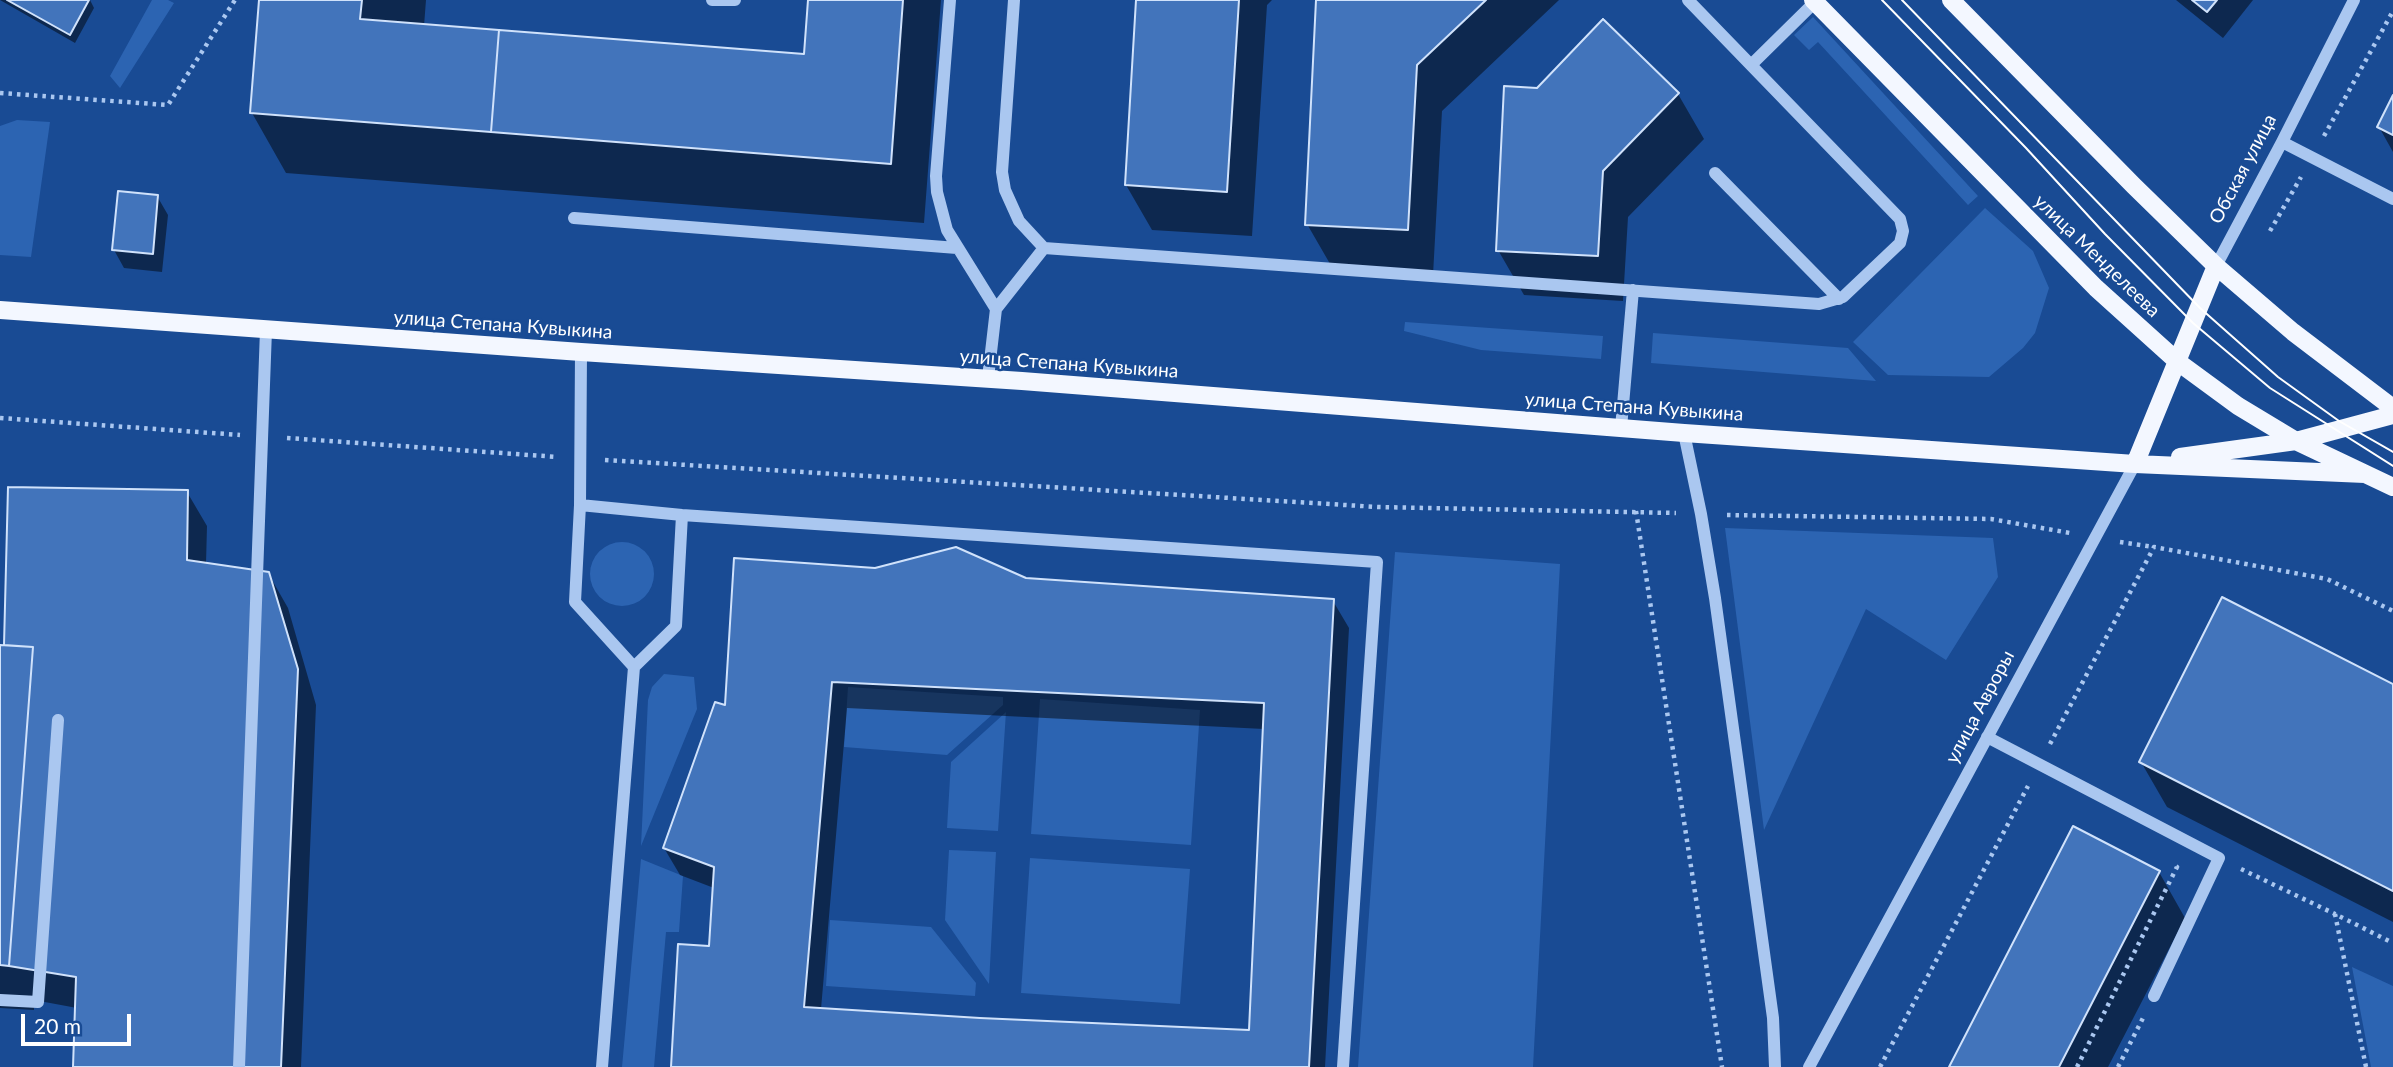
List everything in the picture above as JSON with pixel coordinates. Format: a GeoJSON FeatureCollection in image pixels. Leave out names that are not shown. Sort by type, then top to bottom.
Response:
{"type":"FeatureCollection","features":[{"type":"Feature","properties":{"kind":"main road"},"geometry":{"type":"LineString","coordinates":[[1951,0],[2134,186],[2216,265],[2293,332],[2393,408]]}},
{"type":"Feature","properties":{"kind":"main road","name":"улица Менделеева"},"geometry":{"type":"LineString","coordinates":[[1814,1],[2096,288],[2178,362],[2238,406],[2295,441],[2393,487]]}},
{"type":"Feature","properties":{"kind":"main road","name":"Обская улица"},"geometry":{"type":"LineString","coordinates":[[2178,362],[2216,265]]}},
{"type":"Feature","properties":{"kind":"main road","name":"улица Степана Кувыкина"},"geometry":{"type":"LineString","coordinates":[[0,310],[988,378],[1684,433],[2135,464],[2365,474]]}},
{"type":"Feature","properties":{"kind":"main road","name":"улица Авроры"},"geometry":{"type":"LineString","coordinates":[[2135,464],[2178,362]]}},
{"type":"Feature","properties":{"kind":"main road","name":"улица Степана Кувыкина"},"geometry":{"type":"LineString","coordinates":[[2135,464],[2295,441],[2393,415]]}},
{"type":"Feature","properties":{"kind":"street"},"geometry":{"type":"LineString","coordinates":[[712,0],[735,0]]}},
{"type":"Feature","properties":{"kind":"street"},"geometry":{"type":"LineString","coordinates":[[950,0],[936,176],[942,212],[957,248],[996,309]]}},
{"type":"Feature","properties":{"kind":"street"},"geometry":{"type":"LineString","coordinates":[[1014,0],[1002,172],[1005,190],[1018,221],[1044,247],[1819,304],[1839,299],[1848,294],[1900,243],[1903,232],[1900,219],[1688,0]]}},
{"type":"Feature","properties":{"kind":"street","name":"Обская улица"},"geometry":{"type":"LineString","coordinates":[[2216,265],[2354,0]]}},
{"type":"Feature","properties":{"kind":"street"},"geometry":{"type":"LineString","coordinates":[[1751,65],[1814,1]]}},
{"type":"Feature","properties":{"kind":"street"},"geometry":{"type":"LineString","coordinates":[[2282,142],[2393,199]]}},
{"type":"Feature","properties":{"kind":"street"},"geometry":{"type":"LineString","coordinates":[[1715,173],[1839,299]]}},
{"type":"Feature","properties":{"kind":"street"},"geometry":{"type":"LineString","coordinates":[[574,218],[957,248]]}},
{"type":"Feature","properties":{"kind":"street"},"geometry":{"type":"LineString","coordinates":[[988,378],[996,309],[1044,247]]}},
{"type":"Feature","properties":{"kind":"street"},"geometry":{"type":"LineString","coordinates":[[1621,428],[1633,290]]}},
{"type":"Feature","properties":{"kind":"street"},"geometry":{"type":"LineString","coordinates":[[239,1067],[266,330]]}},
{"type":"Feature","properties":{"kind":"street"},"geometry":{"type":"LineString","coordinates":[[580,352],[580,505],[575,602],[634,667]]}},
{"type":"Feature","properties":{"kind":"street"},"geometry":{"type":"LineString","coordinates":[[1684,433],[1715,598],[1773,1018],[1775,1067]]}},
{"type":"Feature","properties":{"kind":"street","name":"улица Авроры"},"geometry":{"type":"LineString","coordinates":[[1809,1067],[2135,464]]}},
{"type":"Feature","properties":{"kind":"street"},"geometry":{"type":"LineString","coordinates":[[580,505],[681,515],[1377,562],[1343,1067]]}},
{"type":"Feature","properties":{"kind":"street"},"geometry":{"type":"LineString","coordinates":[[601,1067],[634,667],[676,626],[681,515]]}},
{"type":"Feature","properties":{"kind":"street"},"geometry":{"type":"LineString","coordinates":[[0,1000],[38,1002],[58,720]]}},
{"type":"Feature","properties":{"kind":"street"},"geometry":{"type":"LineString","coordinates":[[1987,737],[2219,858],[2154,996]]}},
{"type":"Feature","properties":{"kind":"path"},"geometry":{"type":"LineString","coordinates":[[0,93],[168,105],[235,0]]}},
{"type":"Feature","properties":{"kind":"path"},"geometry":{"type":"LineString","coordinates":[[2270,231],[2393,11]]}},
{"type":"Feature","properties":{"kind":"path"},"geometry":{"type":"LineString","coordinates":[[0,418],[578,458],[1378,507],[1992,519],[2327,579],[2393,611]]}},
{"type":"Feature","properties":{"kind":"path"},"geometry":{"type":"LineString","coordinates":[[1636,511],[1722,1067]]}},
{"type":"Feature","properties":{"kind":"path"},"geometry":{"type":"LineString","coordinates":[[1881,1067],[2154,547]]}},
{"type":"Feature","properties":{"kind":"path"},"geometry":{"type":"LineString","coordinates":[[2026,789],[2038,795]]}},
{"type":"Feature","properties":{"kind":"path"},"geometry":{"type":"LineString","coordinates":[[2165,861],[2177,867],[2219,858],[2393,943]]}},
{"type":"Feature","properties":{"kind":"path"},"geometry":{"type":"LineString","coordinates":[[2077,1067],[2177,867]]}},
{"type":"Feature","properties":{"kind":"path"},"geometry":{"type":"LineString","coordinates":[[2335,914],[2365,1067]]}},
{"type":"Feature","properties":{"kind":"path"},"geometry":{"type":"LineString","coordinates":[[2119,1067],[2154,996]]}},
{"type":"Feature","properties":{"kind":"shaded area"},"geometry":{"type":"Polygon","coordinates":[[[152,0],[168,0],[174,3],[120,88],[110,76],[152,0]]]}},
{"type":"Feature","properties":{"kind":"shaded area"},"geometry":{"type":"Polygon","coordinates":[[[1813,17],[1978,196],[1968,205],[1818,42],[1809,50],[1794,35],[1813,17]]]}},
{"type":"Feature","properties":{"kind":"shaded area"},"geometry":{"type":"Polygon","coordinates":[[[17,120],[50,122],[31,257],[0,255],[0,126],[17,120]]]}},
{"type":"Feature","properties":{"kind":"shaded area"},"geometry":{"type":"Polygon","coordinates":[[[1985,208],[2033,251],[2049,288],[2035,333],[2023,348],[1989,377],[1888,375],[1853,342],[1985,208]]]}},
{"type":"Feature","properties":{"kind":"shaded area"},"geometry":{"type":"Polygon","coordinates":[[[1405,322],[1603,336],[1601,359],[1481,350],[1404,331],[1405,322]]]}},
{"type":"Feature","properties":{"kind":"shaded area"},"geometry":{"type":"Polygon","coordinates":[[[1653,333],[1848,348],[1876,381],[1651,363],[1653,333]]]}},
{"type":"Feature","properties":{"kind":"shaded area"},"geometry":{"type":"Polygon","coordinates":[[[1725,528],[1993,538],[1998,577],[1946,660],[1866,609],[1764,830],[1725,528]]]}},
{"type":"Feature","properties":{"kind":"shaded area"},"geometry":{"type":"Polygon","coordinates":[[[622,542],[634,544],[645,551],[652,562],[652,586],[645,597],[634,604],[622,606],[610,604],[599,597],[592,586],[590,574],[592,562],[599,551],[610,544],[622,542]]]}},
{"type":"Feature","properties":{"kind":"shaded area"},"geometry":{"type":"Polygon","coordinates":[[[1395,552],[1560,564],[1533,1067],[1358,1067],[1395,552]]]}},
{"type":"Feature","properties":{"kind":"shaded area"},"geometry":{"type":"Polygon","coordinates":[[[664,674],[694,677],[697,709],[641,846],[648,700],[652,687],[664,674]]]}},
{"type":"Feature","properties":{"kind":"shaded area"},"geometry":{"type":"Polygon","coordinates":[[[848,687],[1003,697],[1003,705],[947,755],[844,747],[848,687]]]}},
{"type":"Feature","properties":{"kind":"shaded area"},"geometry":{"type":"Polygon","coordinates":[[[1040,699],[1200,710],[1191,845],[1031,834],[1040,699]]]}},
{"type":"Feature","properties":{"kind":"shaded area"},"geometry":{"type":"Polygon","coordinates":[[[1006,712],[998,831],[947,828],[951,762],[1006,712]]]}},
{"type":"Feature","properties":{"kind":"shaded area"},"geometry":{"type":"Polygon","coordinates":[[[949,850],[996,852],[989,984],[945,920],[949,850]]]}},
{"type":"Feature","properties":{"kind":"shaded area"},"geometry":{"type":"Polygon","coordinates":[[[1030,858],[1190,869],[1180,1004],[1021,993],[1030,858]]]}},
{"type":"Feature","properties":{"kind":"shaded area"},"geometry":{"type":"Polygon","coordinates":[[[641,859],[683,876],[679,932],[666,932],[654,1067],[622,1067],[641,859]]]}},
{"type":"Feature","properties":{"kind":"shaded area"},"geometry":{"type":"Polygon","coordinates":[[[830,920],[931,927],[976,983],[975,996],[826,986],[830,920]]]}},
{"type":"Feature","properties":{"kind":"shaded area"},"geometry":{"type":"Polygon","coordinates":[[[2352,967],[2393,986],[2393,1067],[2371,1067],[2352,967]]]}},
{"type":"Feature","properties":{"kind":"building"},"geometry":{"type":"Polygon","coordinates":[[[7,0],[89,0],[70,35],[7,0]]]}},
{"type":"Feature","properties":{"kind":"building"},"geometry":{"type":"Polygon","coordinates":[[[259,0],[362,0],[360,19],[499,30],[491,132],[250,113],[259,0]]]}},
{"type":"Feature","properties":{"kind":"building"},"geometry":{"type":"Polygon","coordinates":[[[808,0],[903,0],[891,164],[491,132],[499,30],[804,54],[808,0]]]}},
{"type":"Feature","properties":{"kind":"building"},"geometry":{"type":"Polygon","coordinates":[[[1136,0],[1239,0],[1227,192],[1125,185],[1136,0]]]}},
{"type":"Feature","properties":{"kind":"building"},"geometry":{"type":"Polygon","coordinates":[[[1316,0],[1486,0],[1417,65],[1408,230],[1305,225],[1316,0]]]}},
{"type":"Feature","properties":{"kind":"building"},"geometry":{"type":"Polygon","coordinates":[[[2192,0],[2217,0],[2207,12],[2192,0]]]}},
{"type":"Feature","properties":{"kind":"building"},"geometry":{"type":"Polygon","coordinates":[[[1603,19],[1679,93],[1603,171],[1598,256],[1496,251],[1504,86],[1537,88],[1603,19]]]}},
{"type":"Feature","properties":{"kind":"building"},"geometry":{"type":"Polygon","coordinates":[[[2393,95],[2393,135],[2377,127],[2393,95]]]}},
{"type":"Feature","properties":{"kind":"building"},"geometry":{"type":"Polygon","coordinates":[[[118,191],[158,195],[153,254],[112,250],[118,191]]]}},
{"type":"Feature","properties":{"kind":"building"},"geometry":{"type":"Polygon","coordinates":[[[8,487],[188,490],[187,560],[269,572],[298,669],[281,1067],[73,1067],[76,977],[9,966],[33,647],[4,645],[8,487]]]}},
{"type":"Feature","properties":{"kind":"building"},"geometry":{"type":"Polygon","coordinates":[[[956,547],[1026,578],[1334,599],[1309,1067],[671,1067],[678,944],[709,946],[714,867],[663,848],[715,702],[725,705],[734,558],[875,568],[956,547]],[[832,682],[804,1007],[1249,1030],[1264,703],[832,682]]]}},
{"type":"Feature","properties":{"kind":"building"},"geometry":{"type":"Polygon","coordinates":[[[2222,597],[2393,684],[2393,891],[2139,762],[2222,597]]]}},
{"type":"Feature","properties":{"kind":"building"},"geometry":{"type":"Polygon","coordinates":[[[0,645],[33,647],[9,966],[0,965],[0,645]]]}},
{"type":"Feature","properties":{"kind":"building"},"geometry":{"type":"Polygon","coordinates":[[[2073,826],[2160,871],[2059,1067],[1949,1067],[2073,826]]]}},
{"type":"Feature","properties":{"kind":"tram line"},"geometry":{"type":"LineString","coordinates":[[1882,0],[2193,323],[2270,388],[2393,466]]}},
{"type":"Feature","properties":{"kind":"tram line"},"geometry":{"type":"LineString","coordinates":[[1902,0],[2200,308],[2278,377],[2339,421],[2393,452]]}}]}
